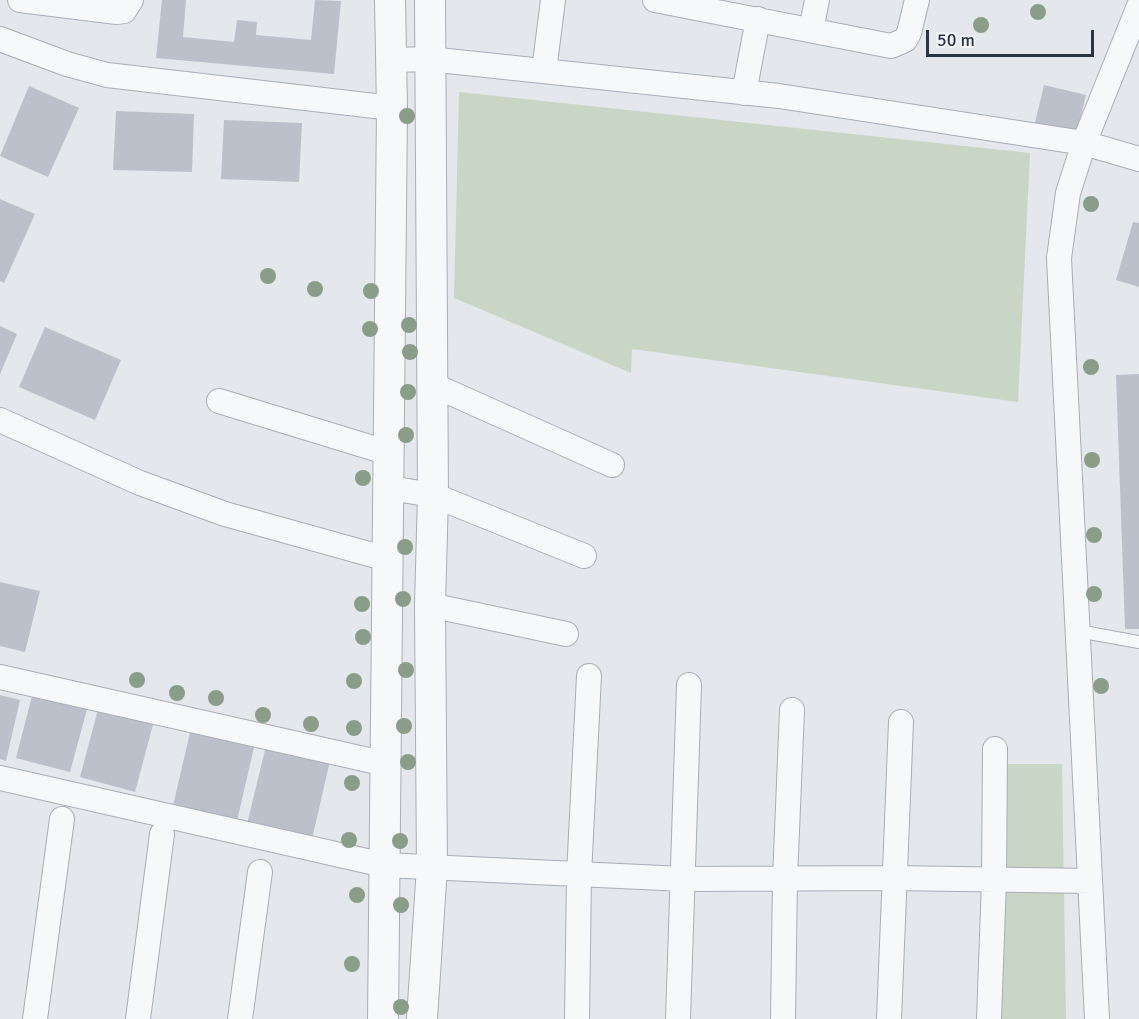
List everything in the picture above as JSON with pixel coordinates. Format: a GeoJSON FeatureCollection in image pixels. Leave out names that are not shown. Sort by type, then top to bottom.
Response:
{"type":"FeatureCollection","features":[{"type":"Feature","properties":{"kind":"street"},"geometry":{"type":"LineString","coordinates":[[20,0],[117,12],[124,11],[131,0]]}},
{"type":"Feature","properties":{"kind":"street"},"geometry":{"type":"LineString","coordinates":[[383,1019],[392,108],[390,0]]}},
{"type":"Feature","properties":{"kind":"street"},"geometry":{"type":"LineString","coordinates":[[422,1019],[432,867],[430,605],[433,385],[430,0]]}},
{"type":"Feature","properties":{"kind":"street"},"geometry":{"type":"LineString","coordinates":[[544,71],[553,0]]}},
{"type":"Feature","properties":{"kind":"street"},"geometry":{"type":"LineString","coordinates":[[655,0],[707,4],[758,19],[891,46],[905,40],[909,33],[917,0]]}},
{"type":"Feature","properties":{"kind":"street"},"geometry":{"type":"LineString","coordinates":[[811,30],[817,0]]}},
{"type":"Feature","properties":{"kind":"street"},"geometry":{"type":"LineString","coordinates":[[1097,1019],[1059,258],[1068,193],[1084,143],[1139,6]]}},
{"type":"Feature","properties":{"kind":"street"},"geometry":{"type":"LineString","coordinates":[[744,93],[758,19]]}},
{"type":"Feature","properties":{"kind":"street"},"geometry":{"type":"LineString","coordinates":[[0,39],[67,64],[107,75],[149,82],[392,108]]}},
{"type":"Feature","properties":{"kind":"street"},"geometry":{"type":"LineString","coordinates":[[392,60],[429,59],[779,96],[1084,143],[1139,159]]}},
{"type":"Feature","properties":{"kind":"street"},"geometry":{"type":"LineString","coordinates":[[433,385],[612,465]]}},
{"type":"Feature","properties":{"kind":"street"},"geometry":{"type":"LineString","coordinates":[[219,401],[389,453]]}},
{"type":"Feature","properties":{"kind":"street"},"geometry":{"type":"LineString","coordinates":[[0,420],[140,483],[225,514],[387,559]]}},
{"type":"Feature","properties":{"kind":"street"},"geometry":{"type":"LineString","coordinates":[[389,488],[433,495],[585,556]]}},
{"type":"Feature","properties":{"kind":"street"},"geometry":{"type":"LineString","coordinates":[[430,605],[566,634]]}},
{"type":"Feature","properties":{"kind":"street"},"geometry":{"type":"LineString","coordinates":[[578,1019],[579,874],[589,676]]}},
{"type":"Feature","properties":{"kind":"street"},"geometry":{"type":"LineString","coordinates":[[0,677],[386,764]]}},
{"type":"Feature","properties":{"kind":"street"},"geometry":{"type":"LineString","coordinates":[[678,1019],[689,685]]}},
{"type":"Feature","properties":{"kind":"street"},"geometry":{"type":"LineString","coordinates":[[783,1019],[785,879],[792,710]]}},
{"type":"Feature","properties":{"kind":"street"},"geometry":{"type":"LineString","coordinates":[[889,1019],[901,722]]}},
{"type":"Feature","properties":{"kind":"street"},"geometry":{"type":"LineString","coordinates":[[989,1019],[994,880],[995,748]]}},
{"type":"Feature","properties":{"kind":"street"},"geometry":{"type":"LineString","coordinates":[[0,778],[384,865],[684,879],[894,878],[1090,881]]}},
{"type":"Feature","properties":{"kind":"street"},"geometry":{"type":"LineString","coordinates":[[34,1019],[62,819]]}},
{"type":"Feature","properties":{"kind":"street"},"geometry":{"type":"LineString","coordinates":[[138,1019],[162,834]]}},
{"type":"Feature","properties":{"kind":"street"},"geometry":{"type":"LineString","coordinates":[[240,1019],[260,872]]}},
{"type":"Feature","properties":{"kind":"lane"},"geometry":{"type":"LineString","coordinates":[[1078,631],[1139,642]]}},
{"type":"Feature","properties":{"kind":"green space"},"geometry":{"type":"Polygon","coordinates":[[[459,92],[1030,153],[1018,402],[632,349],[631,373],[454,298],[459,92]]]}},
{"type":"Feature","properties":{"kind":"green space"},"geometry":{"type":"Polygon","coordinates":[[[1006,764],[1062,764],[1066,1019],[996,1019],[1006,764]]]}},
{"type":"Feature","properties":{"kind":"building"},"geometry":{"type":"Polygon","coordinates":[[[162,0],[186,0],[183,37],[234,42],[237,20],[257,22],[256,35],[311,40],[315,0],[341,1],[334,74],[156,58],[162,0]]]}},
{"type":"Feature","properties":{"kind":"building"},"geometry":{"type":"Polygon","coordinates":[[[1044,85],[1086,95],[1076,136],[1034,127],[1044,85]]]}},
{"type":"Feature","properties":{"kind":"building"},"geometry":{"type":"Polygon","coordinates":[[[29,86],[79,108],[48,177],[0,156],[29,86]]]}},
{"type":"Feature","properties":{"kind":"building"},"geometry":{"type":"Polygon","coordinates":[[[116,111],[194,114],[192,172],[113,170],[116,111]]]}},
{"type":"Feature","properties":{"kind":"building"},"geometry":{"type":"Polygon","coordinates":[[[224,120],[302,123],[299,182],[221,179],[224,120]]]}},
{"type":"Feature","properties":{"kind":"building"},"geometry":{"type":"Polygon","coordinates":[[[0,199],[35,214],[4,283],[0,281],[0,199]]]}},
{"type":"Feature","properties":{"kind":"building"},"geometry":{"type":"Polygon","coordinates":[[[1133,222],[1139,223],[1139,287],[1116,280],[1133,222]]]}},
{"type":"Feature","properties":{"kind":"building"},"geometry":{"type":"Polygon","coordinates":[[[0,326],[17,334],[0,374],[0,326]]]}},
{"type":"Feature","properties":{"kind":"building"},"geometry":{"type":"Polygon","coordinates":[[[45,327],[121,360],[95,420],[19,387],[45,327]]]}},
{"type":"Feature","properties":{"kind":"building"},"geometry":{"type":"Polygon","coordinates":[[[1139,374],[1139,629],[1125,629],[1116,375],[1139,374]]]}},
{"type":"Feature","properties":{"kind":"building"},"geometry":{"type":"Polygon","coordinates":[[[0,582],[40,591],[25,652],[0,646],[0,582]]]}},
{"type":"Feature","properties":{"kind":"building"},"geometry":{"type":"Polygon","coordinates":[[[34,688],[89,702],[70,772],[16,758],[34,688]]]}},
{"type":"Feature","properties":{"kind":"building"},"geometry":{"type":"Polygon","coordinates":[[[0,695],[20,700],[6,761],[0,759],[0,695]]]}},
{"type":"Feature","properties":{"kind":"building"},"geometry":{"type":"Polygon","coordinates":[[[100,702],[155,717],[135,792],[80,777],[100,702]]]}},
{"type":"Feature","properties":{"kind":"building"},"geometry":{"type":"Polygon","coordinates":[[[191,728],[255,743],[237,821],[173,806],[191,728]]]}},
{"type":"Feature","properties":{"kind":"building"},"geometry":{"type":"Polygon","coordinates":[[[266,746],[330,761],[312,839],[247,824],[266,746]]]}}]}
